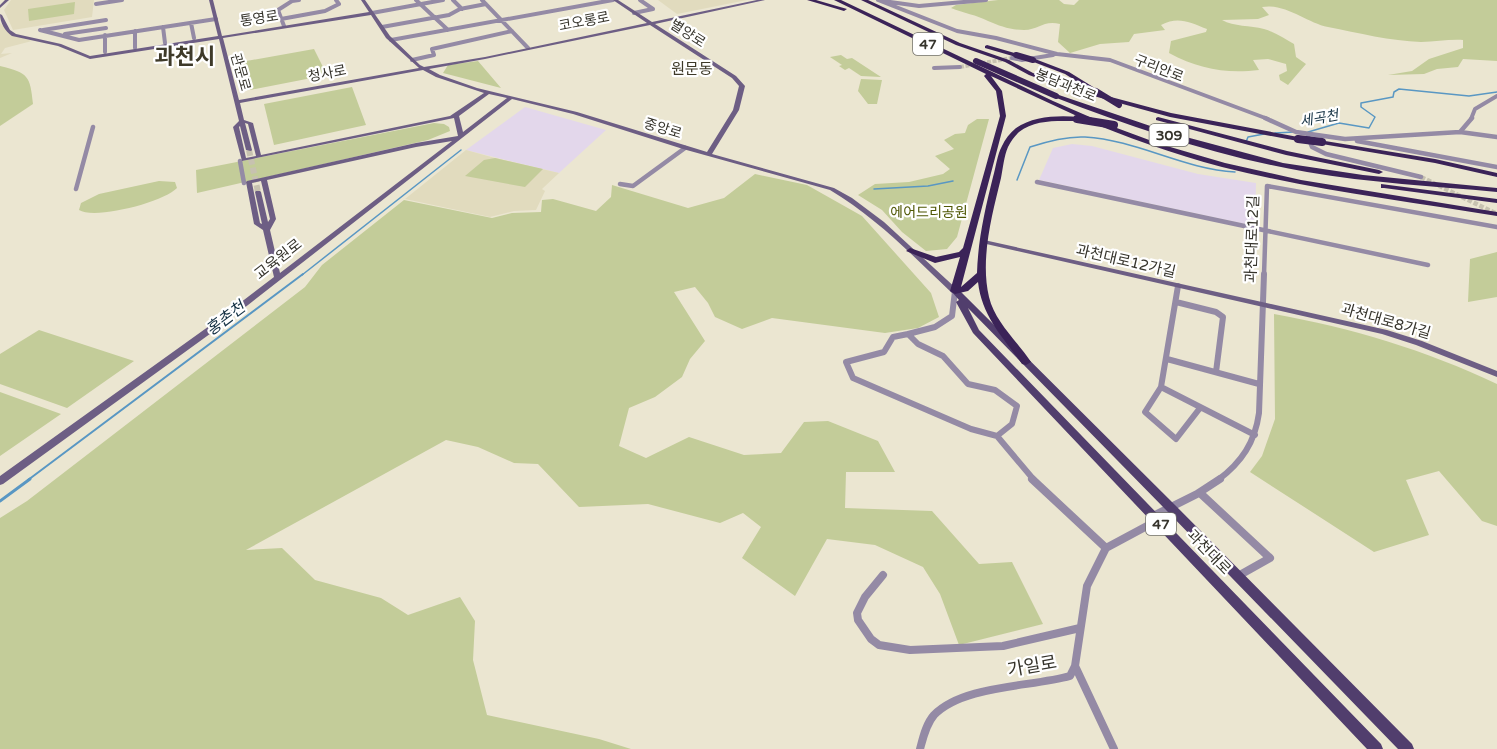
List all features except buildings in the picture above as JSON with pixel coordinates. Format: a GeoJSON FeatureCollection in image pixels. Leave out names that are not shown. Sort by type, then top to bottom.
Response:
{"type":"FeatureCollection","features":[{"type":"Feature","properties":{"kind":"highway"},"geometry":{"type":"LineString","coordinates":[[810,0],[828,3],[881,22]]}},
{"type":"Feature","properties":{"kind":"highway","name":"47"},"geometry":{"type":"LineString","coordinates":[[837,0],[975,64],[1076,115],[1163,148],[1211,162],[1322,185],[1497,214]]}},
{"type":"Feature","properties":{"kind":"highway","name":"봉담과천로"},"geometry":{"type":"LineString","coordinates":[[848,0],[975,64],[1155,131],[1285,165],[1359,177],[1453,185]]}},
{"type":"Feature","properties":{"kind":"highway","name":"47"},"geometry":{"type":"LineString","coordinates":[[864,0],[946,39],[1007,61],[1049,81],[1170,115],[1497,174]]}},
{"type":"Feature","properties":{"kind":"highway"},"geometry":{"type":"LineString","coordinates":[[869,0],[948,35],[1014,57],[1033,60],[1067,74],[1119,105],[1147,116],[1286,153],[1453,185],[1497,190]]}},
{"type":"Feature","properties":{"kind":"highway","name":"47"},"geometry":{"type":"LineString","coordinates":[[955,291],[1002,116],[1003,102],[999,91],[975,64]]}},
{"type":"Feature","properties":{"kind":"highway"},"geometry":{"type":"LineString","coordinates":[[1026,362],[990,313],[984,298],[980,275],[984,242],[1004,148],[1015,130],[1040,120],[1077,119],[1114,125],[1229,157],[1338,178],[1497,201]]}},
{"type":"Feature","properties":{"kind":"highway"},"geometry":{"type":"LineString","coordinates":[[1322,185],[1472,198]]}},
{"type":"Feature","properties":{"kind":"highway"},"geometry":{"type":"LineString","coordinates":[[910,251],[935,260],[962,255],[966,249]]}},
{"type":"Feature","properties":{"kind":"highway"},"geometry":{"type":"LineString","coordinates":[[955,291],[965,289],[980,275]]}},
{"type":"Feature","properties":{"kind":"main road","name":"과천대로"},"geometry":{"type":"LineString","coordinates":[[955,291],[1172,508],[1407,749]]}},
{"type":"Feature","properties":{"kind":"main road","name":"과천대로"},"geometry":{"type":"LineString","coordinates":[[955,291],[976,330],[1377,749]]}},
{"type":"Feature","properties":{"kind":"main road"},"geometry":{"type":"LineString","coordinates":[[976,330],[981,327],[992,330]]}},
{"type":"Feature","properties":{"kind":"street"},"geometry":{"type":"LineString","coordinates":[[0,7],[8,0]]}},
{"type":"Feature","properties":{"kind":"street"},"geometry":{"type":"LineString","coordinates":[[96,4],[122,0]]}},
{"type":"Feature","properties":{"kind":"street","name":"관문로"},"geometry":{"type":"LineString","coordinates":[[211,0],[249,150]]}},
{"type":"Feature","properties":{"kind":"street"},"geometry":{"type":"LineString","coordinates":[[284,26],[278,10],[292,1],[299,0]]}},
{"type":"Feature","properties":{"kind":"street"},"geometry":{"type":"LineString","coordinates":[[281,19],[325,11],[339,4],[336,0]]}},
{"type":"Feature","properties":{"kind":"street","name":"중앙로"},"geometry":{"type":"LineString","coordinates":[[363,0],[392,40],[419,67],[454,82],[575,113],[685,148],[832,189],[854,201],[882,223],[955,291]]}},
{"type":"Feature","properties":{"kind":"street"},"geometry":{"type":"LineString","coordinates":[[416,0],[448,30]]}},
{"type":"Feature","properties":{"kind":"street"},"geometry":{"type":"LineString","coordinates":[[372,13],[443,0]]}},
{"type":"Feature","properties":{"kind":"street"},"geometry":{"type":"LineString","coordinates":[[453,0],[462,9]]}},
{"type":"Feature","properties":{"kind":"street"},"geometry":{"type":"LineString","coordinates":[[482,0],[527,47]]}},
{"type":"Feature","properties":{"kind":"street"},"geometry":{"type":"LineString","coordinates":[[392,40],[614,0]]}},
{"type":"Feature","properties":{"kind":"street","name":"별양로"},"geometry":{"type":"LineString","coordinates":[[614,0],[734,77],[742,86],[736,110],[709,154]]}},
{"type":"Feature","properties":{"kind":"street"},"geometry":{"type":"LineString","coordinates":[[634,13],[653,9],[640,0]]}},
{"type":"Feature","properties":{"kind":"street"},"geometry":{"type":"LineString","coordinates":[[648,22],[755,0]]}},
{"type":"Feature","properties":{"kind":"street"},"geometry":{"type":"LineString","coordinates":[[648,22],[763,0]]}},
{"type":"Feature","properties":{"kind":"street"},"geometry":{"type":"LineString","coordinates":[[879,0],[919,6],[986,0]]}},
{"type":"Feature","properties":{"kind":"street","name":"구리안로"},"geometry":{"type":"LineString","coordinates":[[879,0],[950,30],[1016,42],[1057,54],[1110,60],[1245,110],[1284,128],[1307,134],[1312,147],[1318,151],[1421,177]]}},
{"type":"Feature","properties":{"kind":"street"},"geometry":{"type":"LineString","coordinates":[[382,27],[486,4]]}},
{"type":"Feature","properties":{"kind":"street","name":"통영로"},"geometry":{"type":"LineString","coordinates":[[0,15],[8,31],[14,35],[59,45],[90,58],[372,13]]}},
{"type":"Feature","properties":{"kind":"street"},"geometry":{"type":"LineString","coordinates":[[105,52],[105,36],[106,19],[40,30],[80,40],[105,36],[135,32],[216,19]]}},
{"type":"Feature","properties":{"kind":"street","name":"청사로"},"geometry":{"type":"LineString","coordinates":[[237,100],[476,59],[648,22]]}},
{"type":"Feature","properties":{"kind":"street"},"geometry":{"type":"LineString","coordinates":[[191,23],[194,38]]}},
{"type":"Feature","properties":{"kind":"street"},"geometry":{"type":"LineString","coordinates":[[163,27],[165,43]]}},
{"type":"Feature","properties":{"kind":"street"},"geometry":{"type":"LineString","coordinates":[[59,35],[106,28]]}},
{"type":"Feature","properties":{"kind":"street"},"geometry":{"type":"LineString","coordinates":[[453,29],[460,41]]}},
{"type":"Feature","properties":{"kind":"street"},"geometry":{"type":"LineString","coordinates":[[412,60],[434,55],[432,49],[512,31]]}},
{"type":"Feature","properties":{"kind":"street"},"geometry":{"type":"LineString","coordinates":[[135,32],[135,48]]}},
{"type":"Feature","properties":{"kind":"street"},"geometry":{"type":"LineString","coordinates":[[1014,57],[1022,60],[1057,54]]}},
{"type":"Feature","properties":{"kind":"street"},"geometry":{"type":"LineString","coordinates":[[934,69],[960,67]]}},
{"type":"Feature","properties":{"kind":"street"},"geometry":{"type":"LineString","coordinates":[[242,161],[456,115],[489,92]]}},
{"type":"Feature","properties":{"kind":"street"},"geometry":{"type":"LineString","coordinates":[[1460,132],[1470,122],[1475,109],[1497,96]]}},
{"type":"Feature","properties":{"kind":"street","name":"교육원로"},"geometry":{"type":"LineString","coordinates":[[0,481],[222,321],[512,97]]}},
{"type":"Feature","properties":{"kind":"street"},"geometry":{"type":"LineString","coordinates":[[246,183],[459,137],[456,115]]}},
{"type":"Feature","properties":{"kind":"street"},"geometry":{"type":"LineString","coordinates":[[259,157],[250,123],[242,121],[236,127],[246,183],[257,224],[267,230]]}},
{"type":"Feature","properties":{"kind":"street"},"geometry":{"type":"LineString","coordinates":[[76,189],[93,127]]}},
{"type":"Feature","properties":{"kind":"street"},"geometry":{"type":"LineString","coordinates":[[1345,139],[1460,132],[1497,137]]}},
{"type":"Feature","properties":{"kind":"street"},"geometry":{"type":"LineString","coordinates":[[1307,134],[1497,167]]}},
{"type":"Feature","properties":{"kind":"street"},"geometry":{"type":"LineString","coordinates":[[1363,138],[1367,143]]}},
{"type":"Feature","properties":{"kind":"street"},"geometry":{"type":"LineString","coordinates":[[620,184],[633,186],[685,148]]}},
{"type":"Feature","properties":{"kind":"street"},"geometry":{"type":"LineString","coordinates":[[264,179],[273,219],[267,230]]}},
{"type":"Feature","properties":{"kind":"street"},"geometry":{"type":"LineString","coordinates":[[1037,182],[1428,265]]}},
{"type":"Feature","properties":{"kind":"street","name":"과천대로12길"},"geometry":{"type":"LineString","coordinates":[[1153,516],[1192,499],[1215,483],[1240,459],[1255,435],[1259,413],[1268,186],[1497,227]]}},
{"type":"Feature","properties":{"kind":"street"},"geometry":{"type":"LineString","coordinates":[[258,192],[277,277]]}},
{"type":"Feature","properties":{"kind":"street","name":"과천대로12가길"},"geometry":{"type":"LineString","coordinates":[[984,242],[1263,305]]}},
{"type":"Feature","properties":{"kind":"street"},"geometry":{"type":"LineString","coordinates":[[1178,286],[1161,387],[1145,412],[1176,439],[1200,408]]}},
{"type":"Feature","properties":{"kind":"street"},"geometry":{"type":"LineString","coordinates":[[955,291],[952,316],[935,327],[893,337],[884,352],[846,362],[853,378],[971,429],[997,436],[1017,463],[1047,496],[1106,548],[1147,526]]}},
{"type":"Feature","properties":{"kind":"street"},"geometry":{"type":"LineString","coordinates":[[1176,303],[1216,312],[1223,317],[1216,372]]}},
{"type":"Feature","properties":{"kind":"street","name":"과천대로8가길"},"geometry":{"type":"LineString","coordinates":[[1263,305],[1384,332],[1419,343],[1497,374]]}},
{"type":"Feature","properties":{"kind":"street"},"geometry":{"type":"LineString","coordinates":[[908,334],[915,344],[936,351],[943,356],[968,384],[982,385],[1010,398],[1017,406],[1016,418],[1011,427],[997,436]]}},
{"type":"Feature","properties":{"kind":"street"},"geometry":{"type":"LineString","coordinates":[[1167,359],[1259,384]]}},
{"type":"Feature","properties":{"kind":"street"},"geometry":{"type":"LineString","coordinates":[[1161,387],[1255,435]]}},
{"type":"Feature","properties":{"kind":"street"},"geometry":{"type":"LineString","coordinates":[[1200,493],[1270,558],[1238,576]]}},
{"type":"Feature","properties":{"kind":"street","name":"가일로"},"geometry":{"type":"LineString","coordinates":[[920,749],[934,714],[949,704],[1002,689],[1070,676],[1075,666],[1087,586],[1106,548]]}},
{"type":"Feature","properties":{"kind":"street"},"geometry":{"type":"LineString","coordinates":[[883,574],[865,597],[857,613],[858,620],[879,645],[920,650],[1003,646],[1080,628]]}},
{"type":"Feature","properties":{"kind":"street"},"geometry":{"type":"LineString","coordinates":[[1075,666],[1114,749]]}},
{"type":"Feature","properties":{"kind":"shaded area"},"geometry":{"type":"Polygon","coordinates":[[[11,0],[94,0],[92,17],[13,30],[4,10],[11,0]]]}},
{"type":"Feature","properties":{"kind":"shaded area"},"geometry":{"type":"Polygon","coordinates":[[[658,0],[747,0],[677,14],[658,0]]]}},
{"type":"Feature","properties":{"kind":"shaded area"},"geometry":{"type":"Polygon","coordinates":[[[0,23],[13,35],[32,41],[5,48],[1,54],[12,53],[0,58],[0,23]]]}},
{"type":"Feature","properties":{"kind":"shaded area"},"geometry":{"type":"Polygon","coordinates":[[[525,107],[606,130],[559,173],[466,150],[525,107]]]}},
{"type":"Feature","properties":{"kind":"shaded area"},"geometry":{"type":"Polygon","coordinates":[[[1072,144],[1092,146],[1198,174],[1256,183],[1255,226],[1039,180],[1053,148],[1072,144]]]}},
{"type":"Feature","properties":{"kind":"shaded area"},"geometry":{"type":"Polygon","coordinates":[[[466,150],[559,173],[542,189],[545,191],[536,210],[514,211],[490,217],[405,199],[466,150]]]}},
{"type":"Feature","properties":{"kind":"green space"},"geometry":{"type":"Polygon","coordinates":[[[998,0],[1059,0],[1064,4],[1074,5],[1079,0],[1497,0],[1497,61],[1463,59],[1458,67],[1437,69],[1424,74],[1388,75],[1412,71],[1429,59],[1463,48],[1463,40],[1421,42],[1374,36],[1320,25],[1288,11],[1271,7],[1262,7],[1269,15],[1258,19],[1222,20],[1268,30],[1294,44],[1296,57],[1306,64],[1288,85],[1280,80],[1279,75],[1287,71],[1286,64],[1268,59],[1253,60],[1259,70],[1224,71],[1191,63],[1169,53],[1171,41],[1206,32],[1207,29],[1184,21],[1178,20],[1161,25],[1165,30],[1134,34],[1129,42],[1100,44],[1070,53],[1058,42],[1060,24],[1049,23],[1029,30],[1014,29],[951,8],[956,5],[998,0]]]}},
{"type":"Feature","properties":{"kind":"green space"},"geometry":{"type":"Polygon","coordinates":[[[75,2],[74,14],[29,21],[28,9],[75,2]]]}},
{"type":"Feature","properties":{"kind":"green space"},"geometry":{"type":"Polygon","coordinates":[[[314,49],[327,75],[250,90],[241,62],[314,49]]]}},
{"type":"Feature","properties":{"kind":"green space"},"geometry":{"type":"Polygon","coordinates":[[[841,55],[847,59],[852,58],[881,77],[861,76],[849,68],[845,70],[839,66],[842,65],[830,57],[841,55]]]}},
{"type":"Feature","properties":{"kind":"green space"},"geometry":{"type":"Polygon","coordinates":[[[478,61],[501,88],[443,73],[448,65],[478,61]]]}},
{"type":"Feature","properties":{"kind":"green space"},"geometry":{"type":"Polygon","coordinates":[[[0,66],[17,71],[26,77],[31,87],[33,104],[0,126],[0,66]]]}},
{"type":"Feature","properties":{"kind":"green space"},"geometry":{"type":"Polygon","coordinates":[[[861,79],[882,80],[877,104],[868,104],[858,91],[861,79]]]}},
{"type":"Feature","properties":{"kind":"green space"},"geometry":{"type":"Polygon","coordinates":[[[352,87],[366,125],[274,145],[264,104],[352,87]]]}},
{"type":"Feature","properties":{"kind":"green space","name":"에어드리공원"},"geometry":{"type":"Polygon","coordinates":[[[977,119],[989,119],[957,237],[947,249],[926,251],[902,232],[882,210],[858,195],[875,184],[909,182],[943,174],[950,169],[935,156],[954,149],[944,140],[955,134],[965,133],[968,125],[977,119]]]}},
{"type":"Feature","properties":{"kind":"green space"},"geometry":{"type":"Polygon","coordinates":[[[434,123],[444,124],[449,127],[450,131],[428,140],[197,193],[196,170],[434,123]]]}},
{"type":"Feature","properties":{"kind":"green space"},"geometry":{"type":"Polygon","coordinates":[[[495,158],[543,169],[525,187],[465,176],[484,160],[495,158]]]}},
{"type":"Feature","properties":{"kind":"green space"},"geometry":{"type":"Polygon","coordinates":[[[755,174],[807,185],[862,216],[931,293],[939,317],[918,328],[885,333],[772,318],[742,329],[715,317],[708,303],[695,287],[674,292],[705,341],[690,359],[682,377],[655,397],[629,408],[619,446],[646,458],[689,437],[744,455],[781,453],[804,422],[828,421],[878,441],[895,472],[846,472],[845,508],[932,511],[979,564],[1012,562],[1043,624],[959,645],[940,594],[923,567],[875,545],[827,539],[795,596],[742,558],[761,527],[743,513],[720,523],[648,504],[579,507],[538,464],[514,463],[478,447],[446,440],[246,550],[282,548],[315,580],[381,598],[408,615],[460,597],[475,621],[473,660],[487,715],[599,739],[631,749],[0,749],[0,518],[27,501],[305,287],[322,265],[404,200],[492,218],[512,213],[541,212],[542,200],[553,199],[596,211],[611,197],[612,185],[688,208],[724,198],[755,174]]]}},
{"type":"Feature","properties":{"kind":"green space"},"geometry":{"type":"Polygon","coordinates":[[[159,181],[175,182],[177,188],[158,199],[129,208],[99,213],[79,210],[81,203],[99,194],[159,181]]]}},
{"type":"Feature","properties":{"kind":"green space"},"geometry":{"type":"Polygon","coordinates":[[[1497,252],[1497,297],[1468,302],[1470,259],[1497,252]]]}},
{"type":"Feature","properties":{"kind":"green space"},"geometry":{"type":"Polygon","coordinates":[[[1274,314],[1360,333],[1443,361],[1497,384],[1497,526],[1482,521],[1439,471],[1406,480],[1429,535],[1374,552],[1250,472],[1262,456],[1275,419],[1274,314]]]}},
{"type":"Feature","properties":{"kind":"green space"},"geometry":{"type":"Polygon","coordinates":[[[39,330],[134,361],[67,408],[0,384],[0,354],[39,330]]]}},
{"type":"Feature","properties":{"kind":"green space"},"geometry":{"type":"Polygon","coordinates":[[[0,392],[61,414],[0,456],[0,392]]]}},
{"type":"Feature","properties":{"kind":"waterway","name":"세곡천"},"geometry":{"type":"LineString","coordinates":[[1308,132],[1339,123],[1369,128],[1375,117],[1361,107],[1361,103],[1393,97],[1394,92],[1399,89],[1469,96],[1497,92]]}},
{"type":"Feature","properties":{"kind":"waterway","name":"세곡천"},"geometry":{"type":"LineString","coordinates":[[1275,133],[1294,132]]}},
{"type":"Feature","properties":{"kind":"waterway","name":"세곡천"},"geometry":{"type":"LineString","coordinates":[[1246,142],[1248,137],[1264,134]]}},
{"type":"Feature","properties":{"kind":"waterway","name":"세곡천"},"geometry":{"type":"LineString","coordinates":[[1017,180],[1030,147],[1057,139],[1078,137],[1123,143],[1197,166],[1235,172]]}},
{"type":"Feature","properties":{"kind":"waterway","name":"홍촌천"},"geometry":{"type":"LineString","coordinates":[[302,275],[461,150]]}},
{"type":"Feature","properties":{"kind":"waterway","name":"세곡천"},"geometry":{"type":"LineString","coordinates":[[874,189],[928,186],[953,181]]}},
{"type":"Feature","properties":{"kind":"waterway","name":"홍촌천"},"geometry":{"type":"LineString","coordinates":[[28,480],[303,274]]}},
{"type":"Feature","properties":{"kind":"waterway","name":"홍촌천"},"geometry":{"type":"LineString","coordinates":[[0,501],[30,479]]}},
{"type":"Feature","properties":{"kind":"tunnel"},"geometry":{"type":"LineString","coordinates":[[960,67],[1012,58]]}},
{"type":"Feature","properties":{"kind":"tunnel"},"geometry":{"type":"LineString","coordinates":[[249,150],[258,192]]}},
{"type":"Feature","properties":{"kind":"tunnel"},"geometry":{"type":"LineString","coordinates":[[1421,177],[1497,214]]}},
{"type":"Feature","properties":{"kind":"district","name":"과천시"},"geometry":{"type":"Point","coordinates":[185,56]}},
{"type":"Feature","properties":{"kind":"district","name":"원문동"},"geometry":{"type":"Point","coordinates":[692,69]}}]}
